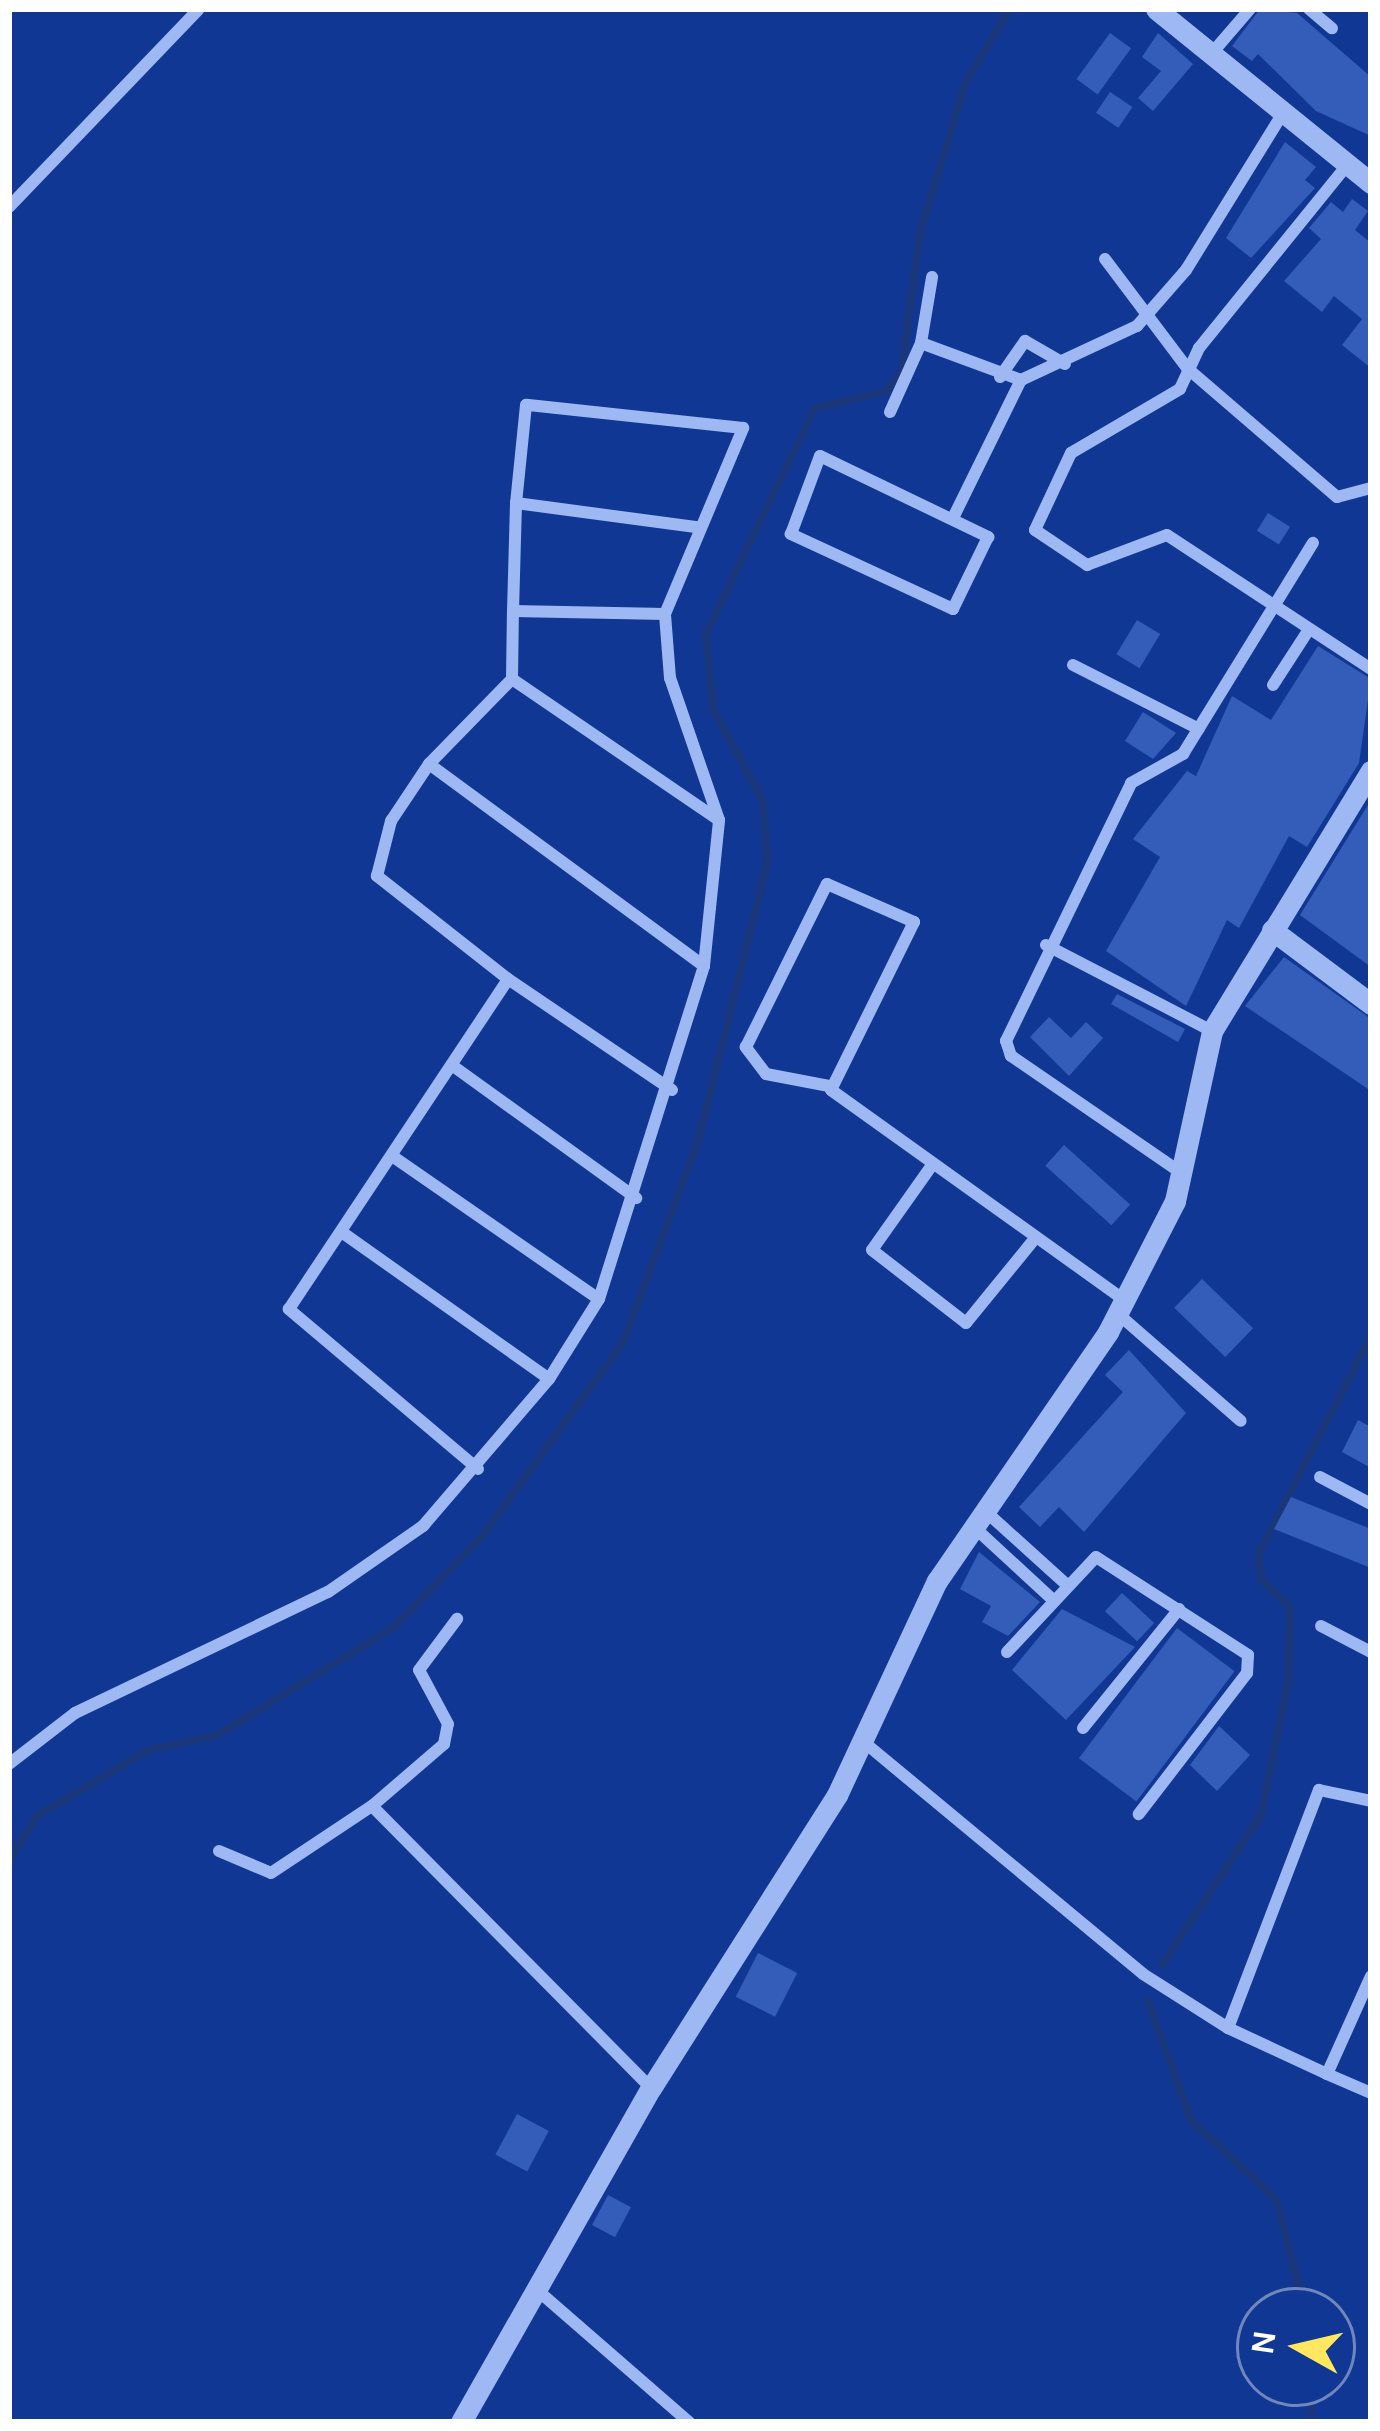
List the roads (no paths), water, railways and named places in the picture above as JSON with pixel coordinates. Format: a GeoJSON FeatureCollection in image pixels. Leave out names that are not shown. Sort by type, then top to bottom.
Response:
{"type":"FeatureCollection","features":[{"type":"Feature","properties":{"kind":"street"},"geometry":{"type":"LineString","coordinates":[[9,207],[199,9]]}},
{"type":"Feature","properties":{"kind":"street"},"geometry":{"type":"LineString","coordinates":[[1156,9],[1371,182]]}},
{"type":"Feature","properties":{"kind":"street"},"geometry":{"type":"LineString","coordinates":[[1212,53],[1250,9]]}},
{"type":"Feature","properties":{"kind":"street"},"geometry":{"type":"LineString","coordinates":[[1309,9],[1332,28]]}},
{"type":"Feature","properties":{"kind":"street"},"geometry":{"type":"LineString","coordinates":[[921,344],[1000,377],[1022,380],[1065,364],[1151,310],[1283,113]]}},
{"type":"Feature","properties":{"kind":"street"},"geometry":{"type":"LineString","coordinates":[[1348,164],[1187,368],[1175,393],[1096,432],[1056,473],[1035,530],[1090,565],[1167,535],[1271,608],[1371,669]]}},
{"type":"Feature","properties":{"kind":"street"},"geometry":{"type":"LineString","coordinates":[[1106,260],[1151,310],[1187,368],[1337,497],[1371,488]]}},
{"type":"Feature","properties":{"kind":"street"},"geometry":{"type":"LineString","coordinates":[[890,412],[921,344],[932,277]]}},
{"type":"Feature","properties":{"kind":"street"},"geometry":{"type":"LineString","coordinates":[[1000,377],[1025,341],[1065,364]]}},
{"type":"Feature","properties":{"kind":"street"},"geometry":{"type":"LineString","coordinates":[[953,516],[1022,380]]}},
{"type":"Feature","properties":{"kind":"street"},"geometry":{"type":"LineString","coordinates":[[9,1764],[143,1675],[328,1592],[422,1526],[478,1469],[549,1379],[599,1299],[672,1090],[704,966],[718,820],[670,678],[664,614],[740,425],[526,405],[516,503],[512,679],[429,764],[392,820],[377,875],[508,979],[672,1090]]}},
{"type":"Feature","properties":{"kind":"street"},"geometry":{"type":"LineString","coordinates":[[820,456],[953,516],[989,539],[950,610],[790,530],[820,456]]}},
{"type":"Feature","properties":{"kind":"street"},"geometry":{"type":"LineString","coordinates":[[516,503],[697,527]]}},
{"type":"Feature","properties":{"kind":"street"},"geometry":{"type":"LineString","coordinates":[[1184,1174],[1006,1050],[1046,946],[1131,783],[1176,761],[1313,543]]}},
{"type":"Feature","properties":{"kind":"street"},"geometry":{"type":"LineString","coordinates":[[513,611],[664,614]]}},
{"type":"Feature","properties":{"kind":"street"},"geometry":{"type":"LineString","coordinates":[[1274,685],[1308,631]]}},
{"type":"Feature","properties":{"kind":"street"},"geometry":{"type":"LineString","coordinates":[[1073,665],[1199,729]]}},
{"type":"Feature","properties":{"kind":"street"},"geometry":{"type":"LineString","coordinates":[[512,679],[718,820]]}},
{"type":"Feature","properties":{"kind":"street"},"geometry":{"type":"LineString","coordinates":[[429,764],[704,966]]}},
{"type":"Feature","properties":{"kind":"street"},"geometry":{"type":"LineString","coordinates":[[461,2422],[651,2088],[865,1743],[977,1517],[1121,1307],[1184,1174],[1212,1031],[1371,771]]}},
{"type":"Feature","properties":{"kind":"street"},"geometry":{"type":"LineString","coordinates":[[827,1090],[914,922],[826,884],[746,1047],[766,1074],[827,1090],[1121,1307],[1241,1421]]}},
{"type":"Feature","properties":{"kind":"street"},"geometry":{"type":"LineString","coordinates":[[1272,930],[1371,1004]]}},
{"type":"Feature","properties":{"kind":"street"},"geometry":{"type":"LineString","coordinates":[[1046,946],[1212,1031]]}},
{"type":"Feature","properties":{"kind":"street"},"geometry":{"type":"LineString","coordinates":[[478,1469],[291,1314],[508,979]]}},
{"type":"Feature","properties":{"kind":"street"},"geometry":{"type":"LineString","coordinates":[[453,1066],[635,1198]]}},
{"type":"Feature","properties":{"kind":"street"},"geometry":{"type":"LineString","coordinates":[[827,1090],[1121,1307]]}},
{"type":"Feature","properties":{"kind":"street"},"geometry":{"type":"LineString","coordinates":[[395,1158],[599,1299]]}},
{"type":"Feature","properties":{"kind":"street"},"geometry":{"type":"LineString","coordinates":[[930,1168],[872,1252],[966,1323],[1032,1242]]}},
{"type":"Feature","properties":{"kind":"street"},"geometry":{"type":"LineString","coordinates":[[344,1233],[549,1379]]}},
{"type":"Feature","properties":{"kind":"street"},"geometry":{"type":"LineString","coordinates":[[1320,1477],[1371,1504]]}},
{"type":"Feature","properties":{"kind":"street"},"geometry":{"type":"LineString","coordinates":[[977,1517],[1066,1584]]}},
{"type":"Feature","properties":{"kind":"street"},"geometry":{"type":"LineString","coordinates":[[977,1517],[1052,1599]]}},
{"type":"Feature","properties":{"kind":"street"},"geometry":{"type":"LineString","coordinates":[[1007,1652],[1096,1557],[1179,1609],[1250,1665],[1139,1814]]}},
{"type":"Feature","properties":{"kind":"street"},"geometry":{"type":"LineString","coordinates":[[1083,1728],[1179,1609]]}},
{"type":"Feature","properties":{"kind":"street"},"geometry":{"type":"LineString","coordinates":[[219,1851],[271,1874],[372,1807],[445,1744],[448,1724],[418,1670],[458,1619]]}},
{"type":"Feature","properties":{"kind":"street"},"geometry":{"type":"LineString","coordinates":[[1321,1626],[1371,1652]]}},
{"type":"Feature","properties":{"kind":"street"},"geometry":{"type":"LineString","coordinates":[[865,1743],[1143,1974],[1228,2028],[1371,2092]]}},
{"type":"Feature","properties":{"kind":"street"},"geometry":{"type":"LineString","coordinates":[[1228,2028],[1319,1790],[1371,1801]]}},
{"type":"Feature","properties":{"kind":"street"},"geometry":{"type":"LineString","coordinates":[[372,1807],[651,2088]]}},
{"type":"Feature","properties":{"kind":"street"},"geometry":{"type":"LineString","coordinates":[[1327,2074],[1371,1976]]}},
{"type":"Feature","properties":{"kind":"street"},"geometry":{"type":"LineString","coordinates":[[536,2289],[689,2422]]}},
{"type":"Feature","properties":{"kind":"waterway"},"geometry":{"type":"LineString","coordinates":[[9,1862],[37,1816],[148,1750],[216,1736],[393,1628],[480,1539],[623,1343],[698,1141],[768,861],[763,801],[713,709],[706,634],[815,408],[885,392],[901,373],[920,233],[965,84],[1010,9]]}},
{"type":"Feature","properties":{"kind":"waterway"},"geometry":{"type":"LineString","coordinates":[[1162,1965],[1261,1815],[1288,1682],[1290,1607],[1262,1580],[1258,1555],[1371,1336]]}},
{"type":"Feature","properties":{"kind":"waterway"},"geometry":{"type":"LineString","coordinates":[[1148,2001],[1191,2120],[1276,2199],[1299,2287]]}},
{"type":"Feature","properties":{"kind":"waterway"},"geometry":{"type":"LineString","coordinates":[[1311,2407],[1312,2422]]}}]}
